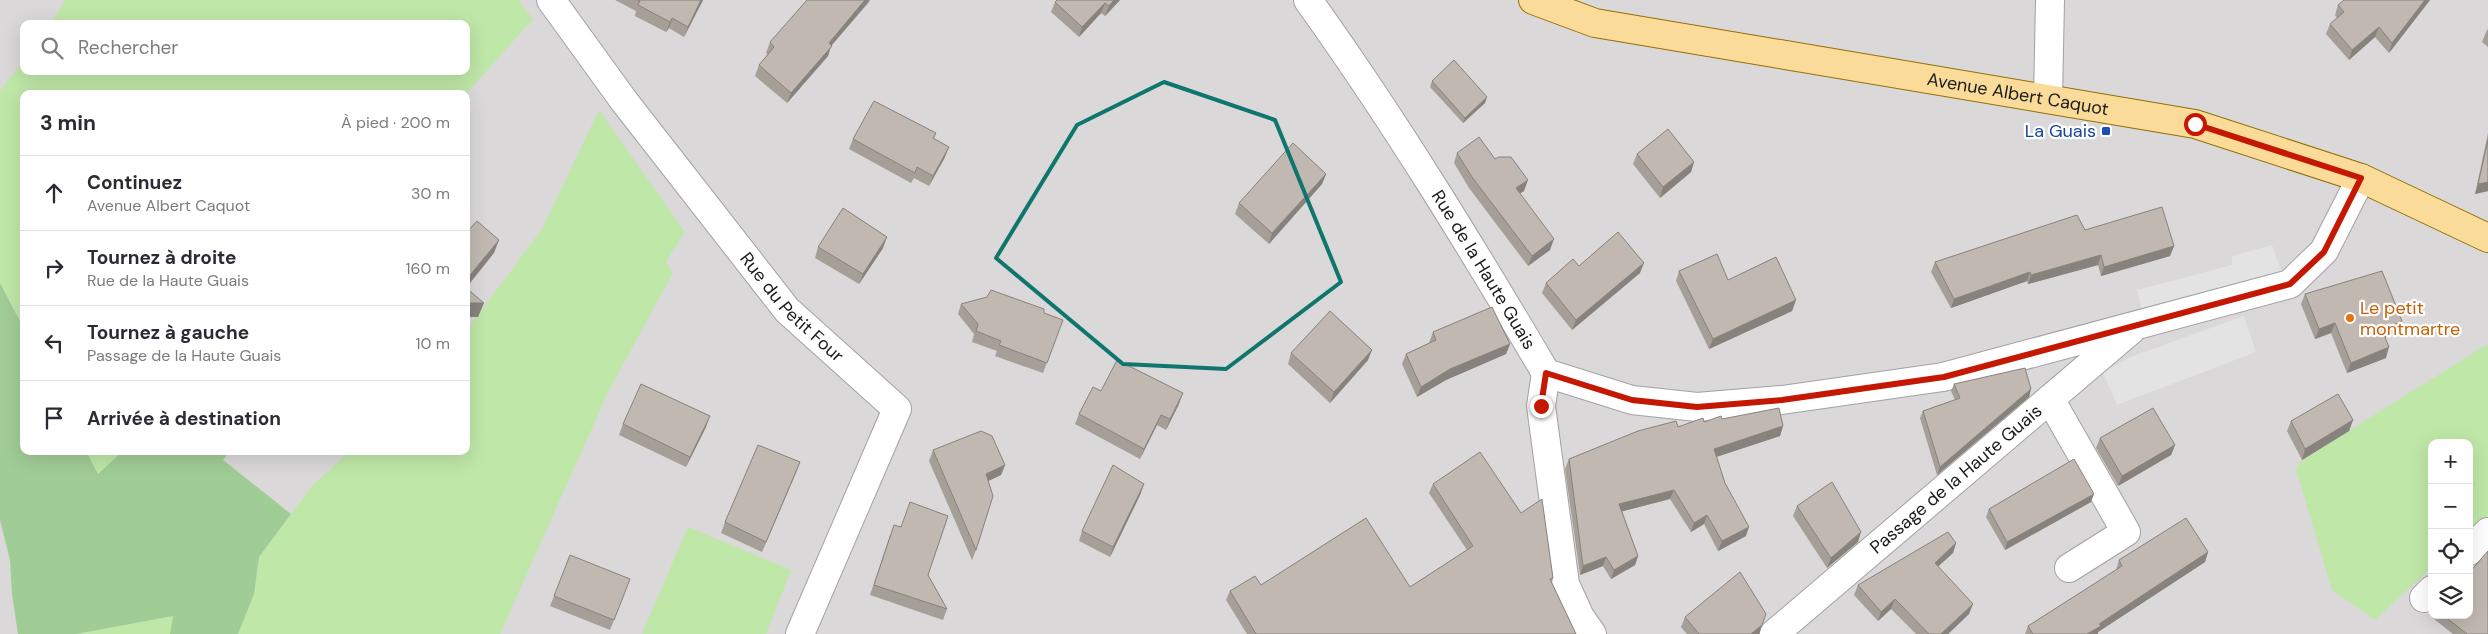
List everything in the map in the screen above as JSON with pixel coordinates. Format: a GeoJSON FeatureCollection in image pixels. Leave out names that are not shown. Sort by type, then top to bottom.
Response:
{"type":"FeatureCollection","features":[{"type":"Feature","properties":{"kind":"main road","name":"Avenue Albert Caquot"},"geometry":{"type":"LineString","coordinates":[[1533,0],[1595,23],[2195,124],[2361,178],[2488,238]]}},
{"type":"Feature","properties":{"kind":"street","name":"Rue du Petit Four"},"geometry":{"type":"LineString","coordinates":[[552,0],[624,101],[787,310],[897,409],[800,634]]}},
{"type":"Feature","properties":{"kind":"street","name":"Rue de la Haute Guais"},"geometry":{"type":"LineString","coordinates":[[1308,0],[1360,73],[1466,238],[1546,373]]}},
{"type":"Feature","properties":{"kind":"street"},"geometry":{"type":"LineString","coordinates":[[2048,98],[2050,0]]}},
{"type":"Feature","properties":{"kind":"street"},"geometry":{"type":"LineString","coordinates":[[1592,634],[1580,617],[1565,584],[1541,406],[1546,373],[1632,400],[1697,407],[1782,400],[1944,377],[2290,284],[2324,252],[2361,178]]}},
{"type":"Feature","properties":{"kind":"street","name":"Passage de la Haute Guais"},"geometry":{"type":"LineString","coordinates":[[1774,634],[2137,325]]}},
{"type":"Feature","properties":{"kind":"street"},"geometry":{"type":"LineString","coordinates":[[2050,399],[2126,532],[2069,568]]}},
{"type":"Feature","properties":{"kind":"street"},"geometry":{"type":"LineString","coordinates":[[2473,547],[2488,532]]}},
{"type":"Feature","properties":{"kind":"highlighted area"},"geometry":{"type":"Polygon","coordinates":[[[1164,82],[1275,120],[1341,282],[1226,369],[1123,364],[996,258],[1077,125],[1164,82]]]}},
{"type":"Feature","properties":{"kind":"shaded area"},"geometry":{"type":"Polygon","coordinates":[[[0,0],[2488,0],[2488,634],[0,634],[0,0]]]}},
{"type":"Feature","properties":{"kind":"shaded area"},"geometry":{"type":"Polygon","coordinates":[[[2272,245],[2283,276],[2143,314],[2137,290],[2232,265],[2232,256],[2272,245]]]}},
{"type":"Feature","properties":{"kind":"shaded area"},"geometry":{"type":"Polygon","coordinates":[[[2244,316],[2256,352],[2117,405],[2103,373],[2130,357],[2244,316]]]}},
{"type":"Feature","properties":{"kind":"green space"},"geometry":{"type":"Polygon","coordinates":[[[65,0],[518,0],[533,19],[470,90],[20,90],[20,321],[0,283],[0,91],[20,65],[20,75],[470,75],[470,20],[53,20],[65,0]]]}},
{"type":"Feature","properties":{"kind":"green space"},"geometry":{"type":"Polygon","coordinates":[[[599,110],[685,232],[666,261],[673,273],[608,392],[500,634],[238,634],[254,594],[259,557],[313,485],[346,455],[470,455],[470,326],[542,229],[599,110]]]}},
{"type":"Feature","properties":{"kind":"green space"},"geometry":{"type":"Polygon","coordinates":[[[0,283],[20,321],[20,455],[88,455],[98,474],[119,455],[227,455],[223,460],[291,514],[259,557],[254,594],[238,634],[170,634],[173,616],[76,634],[18,634],[12,594],[10,560],[0,520],[0,283]]]}},
{"type":"Feature","properties":{"kind":"green space"},"geometry":{"type":"Polygon","coordinates":[[[2488,344],[2488,515],[2473,528],[2473,439],[2428,439],[2428,571],[2375,620],[2332,590],[2296,469],[2302,460],[2488,344]]]}},
{"type":"Feature","properties":{"kind":"green space"},"geometry":{"type":"Polygon","coordinates":[[[88,455],[119,455],[98,475],[88,455]]]}},
{"type":"Feature","properties":{"kind":"green space"},"geometry":{"type":"Polygon","coordinates":[[[688,527],[791,570],[766,634],[642,634],[688,527]]]}},
{"type":"Feature","properties":{"kind":"green space"},"geometry":{"type":"Polygon","coordinates":[[[173,616],[170,634],[76,634],[173,616]]]}},
{"type":"Feature","properties":{"kind":"building"},"geometry":{"type":"Polygon","coordinates":[[[638,0],[701,0],[688,27],[672,18],[670,22],[638,5],[640,1],[638,0]]]}},
{"type":"Feature","properties":{"kind":"building"},"geometry":{"type":"Polygon","coordinates":[[[807,0],[865,0],[829,43],[832,46],[791,93],[759,65],[774,47],[770,42],[807,0]]]}},
{"type":"Feature","properties":{"kind":"building"},"geometry":{"type":"Polygon","coordinates":[[[1057,0],[1114,0],[1109,6],[1105,3],[1082,27],[1055,2],[1057,0]]]}},
{"type":"Feature","properties":{"kind":"building"},"geometry":{"type":"Polygon","coordinates":[[[2344,0],[2425,0],[2392,43],[2379,27],[2352,50],[2330,24],[2344,12],[2338,5],[2344,0]]]}},
{"type":"Feature","properties":{"kind":"building"},"geometry":{"type":"Polygon","coordinates":[[[1454,60],[1487,97],[1465,118],[1432,81],[1454,60]]]}},
{"type":"Feature","properties":{"kind":"building"},"geometry":{"type":"Polygon","coordinates":[[[874,101],[936,133],[933,138],[949,147],[933,176],[917,167],[915,173],[853,139],[874,101]]]}},
{"type":"Feature","properties":{"kind":"building"},"geometry":{"type":"Polygon","coordinates":[[[1668,129],[1694,162],[1663,187],[1637,154],[1668,129]]]}},
{"type":"Feature","properties":{"kind":"building"},"geometry":{"type":"Polygon","coordinates":[[[1479,137],[1495,159],[1511,157],[1528,180],[1516,188],[1554,239],[1532,256],[1472,177],[1457,153],[1479,137]]]}},
{"type":"Feature","properties":{"kind":"building"},"geometry":{"type":"Polygon","coordinates":[[[2488,140],[2488,182],[2478,184],[2488,140]]]}},
{"type":"Feature","properties":{"kind":"building"},"geometry":{"type":"Polygon","coordinates":[[[1293,143],[1326,174],[1272,233],[1239,203],[1293,143]]]}},
{"type":"Feature","properties":{"kind":"building"},"geometry":{"type":"Polygon","coordinates":[[[2162,207],[2174,246],[2104,267],[2101,255],[2031,275],[2030,272],[1954,299],[1935,262],[2077,215],[2085,230],[2162,207]]]}},
{"type":"Feature","properties":{"kind":"building"},"geometry":{"type":"Polygon","coordinates":[[[843,208],[887,237],[863,274],[818,247],[843,208]]]}},
{"type":"Feature","properties":{"kind":"building"},"geometry":{"type":"Polygon","coordinates":[[[477,221],[499,240],[470,275],[470,229],[477,221]]]}},
{"type":"Feature","properties":{"kind":"building"},"geometry":{"type":"Polygon","coordinates":[[[1618,232],[1644,263],[1576,320],[1546,283],[1573,259],[1579,266],[1618,232]]]}},
{"type":"Feature","properties":{"kind":"building"},"geometry":{"type":"Polygon","coordinates":[[[1717,254],[1728,280],[1776,257],[1796,300],[1713,339],[1679,271],[1717,254]]]}},
{"type":"Feature","properties":{"kind":"building","name":"Le petit montmartre"},"geometry":{"type":"Polygon","coordinates":[[[2382,271],[2402,321],[2382,330],[2389,347],[2351,363],[2335,323],[2319,329],[2305,294],[2382,271]]]}},
{"type":"Feature","properties":{"kind":"building"},"geometry":{"type":"Polygon","coordinates":[[[991,290],[1044,309],[1044,313],[1063,320],[1047,363],[999,345],[1001,341],[976,331],[978,324],[961,304],[987,297],[991,290]]]}},
{"type":"Feature","properties":{"kind":"building"},"geometry":{"type":"Polygon","coordinates":[[[470,291],[484,303],[470,303],[470,291]]]}},
{"type":"Feature","properties":{"kind":"building"},"geometry":{"type":"Polygon","coordinates":[[[1492,307],[1510,344],[1450,369],[1421,387],[1406,354],[1436,340],[1433,332],[1492,307]]]}},
{"type":"Feature","properties":{"kind":"building"},"geometry":{"type":"Polygon","coordinates":[[[1330,311],[1372,350],[1334,392],[1291,353],[1330,311]]]}},
{"type":"Feature","properties":{"kind":"building"},"geometry":{"type":"Polygon","coordinates":[[[1117,360],[1183,393],[1170,419],[1161,415],[1144,449],[1079,414],[1093,387],[1101,391],[1117,360]]]}},
{"type":"Feature","properties":{"kind":"building"},"geometry":{"type":"Polygon","coordinates":[[[2025,368],[2031,389],[1940,467],[1923,411],[1960,398],[1954,384],[2025,368]]]}},
{"type":"Feature","properties":{"kind":"building"},"geometry":{"type":"Polygon","coordinates":[[[641,384],[710,416],[690,457],[623,424],[641,384]]]}},
{"type":"Feature","properties":{"kind":"building"},"geometry":{"type":"Polygon","coordinates":[[[2338,394],[2353,420],[2305,449],[2291,421],[2338,394]]]}},
{"type":"Feature","properties":{"kind":"building"},"geometry":{"type":"Polygon","coordinates":[[[1779,408],[1783,426],[1714,449],[1725,483],[1749,527],[1722,541],[1707,515],[1694,523],[1674,490],[1619,504],[1638,556],[1614,570],[1606,557],[1583,566],[1569,459],[1638,431],[1676,421],[1678,427],[1703,418],[1704,422],[1721,416],[1722,419],[1779,408]]]}},
{"type":"Feature","properties":{"kind":"building"},"geometry":{"type":"Polygon","coordinates":[[[2153,408],[2175,445],[2122,476],[2100,438],[2153,408]]]}},
{"type":"Feature","properties":{"kind":"building"},"geometry":{"type":"Polygon","coordinates":[[[981,431],[992,436],[1005,465],[986,474],[993,496],[976,550],[933,450],[981,431]]]}},
{"type":"Feature","properties":{"kind":"building"},"geometry":{"type":"Polygon","coordinates":[[[758,445],[800,462],[766,542],[725,522],[758,445]]]}},
{"type":"Feature","properties":{"kind":"building"},"geometry":{"type":"Polygon","coordinates":[[[1480,452],[1521,513],[1542,499],[1553,578],[1550,579],[1576,634],[1256,634],[1230,591],[1255,576],[1261,585],[1366,518],[1410,587],[1473,546],[1433,484],[1480,452]]]}},
{"type":"Feature","properties":{"kind":"building"},"geometry":{"type":"Polygon","coordinates":[[[2074,459],[2094,494],[2007,542],[1989,509],[2074,459]]]}},
{"type":"Feature","properties":{"kind":"building"},"geometry":{"type":"Polygon","coordinates":[[[1113,465],[1144,484],[1113,547],[1082,531],[1113,465]]]}},
{"type":"Feature","properties":{"kind":"building"},"geometry":{"type":"Polygon","coordinates":[[[1832,482],[1861,532],[1831,558],[1797,506],[1832,482]]]}},
{"type":"Feature","properties":{"kind":"building"},"geometry":{"type":"Polygon","coordinates":[[[910,502],[948,516],[928,575],[947,609],[874,585],[894,525],[901,527],[910,502]]]}},
{"type":"Feature","properties":{"kind":"building"},"geometry":{"type":"Polygon","coordinates":[[[2186,518],[2208,552],[2099,624],[2101,626],[2087,634],[2033,634],[2028,626],[2122,566],[2119,560],[2186,518]]]}},
{"type":"Feature","properties":{"kind":"building"},"geometry":{"type":"Polygon","coordinates":[[[1948,532],[1956,543],[1935,563],[1973,604],[1941,634],[1929,634],[1895,599],[1881,612],[1858,585],[1948,532]]]}},
{"type":"Feature","properties":{"kind":"building"},"geometry":{"type":"Polygon","coordinates":[[[2488,551],[2488,634],[2467,634],[2448,619],[2473,619],[2473,568],[2488,551]]]}},
{"type":"Feature","properties":{"kind":"building"},"geometry":{"type":"Polygon","coordinates":[[[570,555],[630,579],[614,620],[554,596],[570,555]]]}},
{"type":"Feature","properties":{"kind":"building"},"geometry":{"type":"Polygon","coordinates":[[[1740,572],[1766,614],[1762,625],[1751,634],[1699,634],[1685,617],[1740,572]]]}},
{"type":"Feature","properties":{"kind":"place","name":"La Guais"},"geometry":{"type":"Point","coordinates":[2106,131]}},
{"type":"Feature","properties":{"kind":"place","name":"Le petit montmartre"},"geometry":{"type":"Point","coordinates":[2350,318]}},
{"type":"Feature","properties":{"kind":"route"},"geometry":{"type":"LineString","coordinates":[[1541,406],[1546,373],[1632,400],[1697,407],[1782,400],[1944,377],[2290,284],[2324,252],[2361,178],[2195,124]]}}]}
